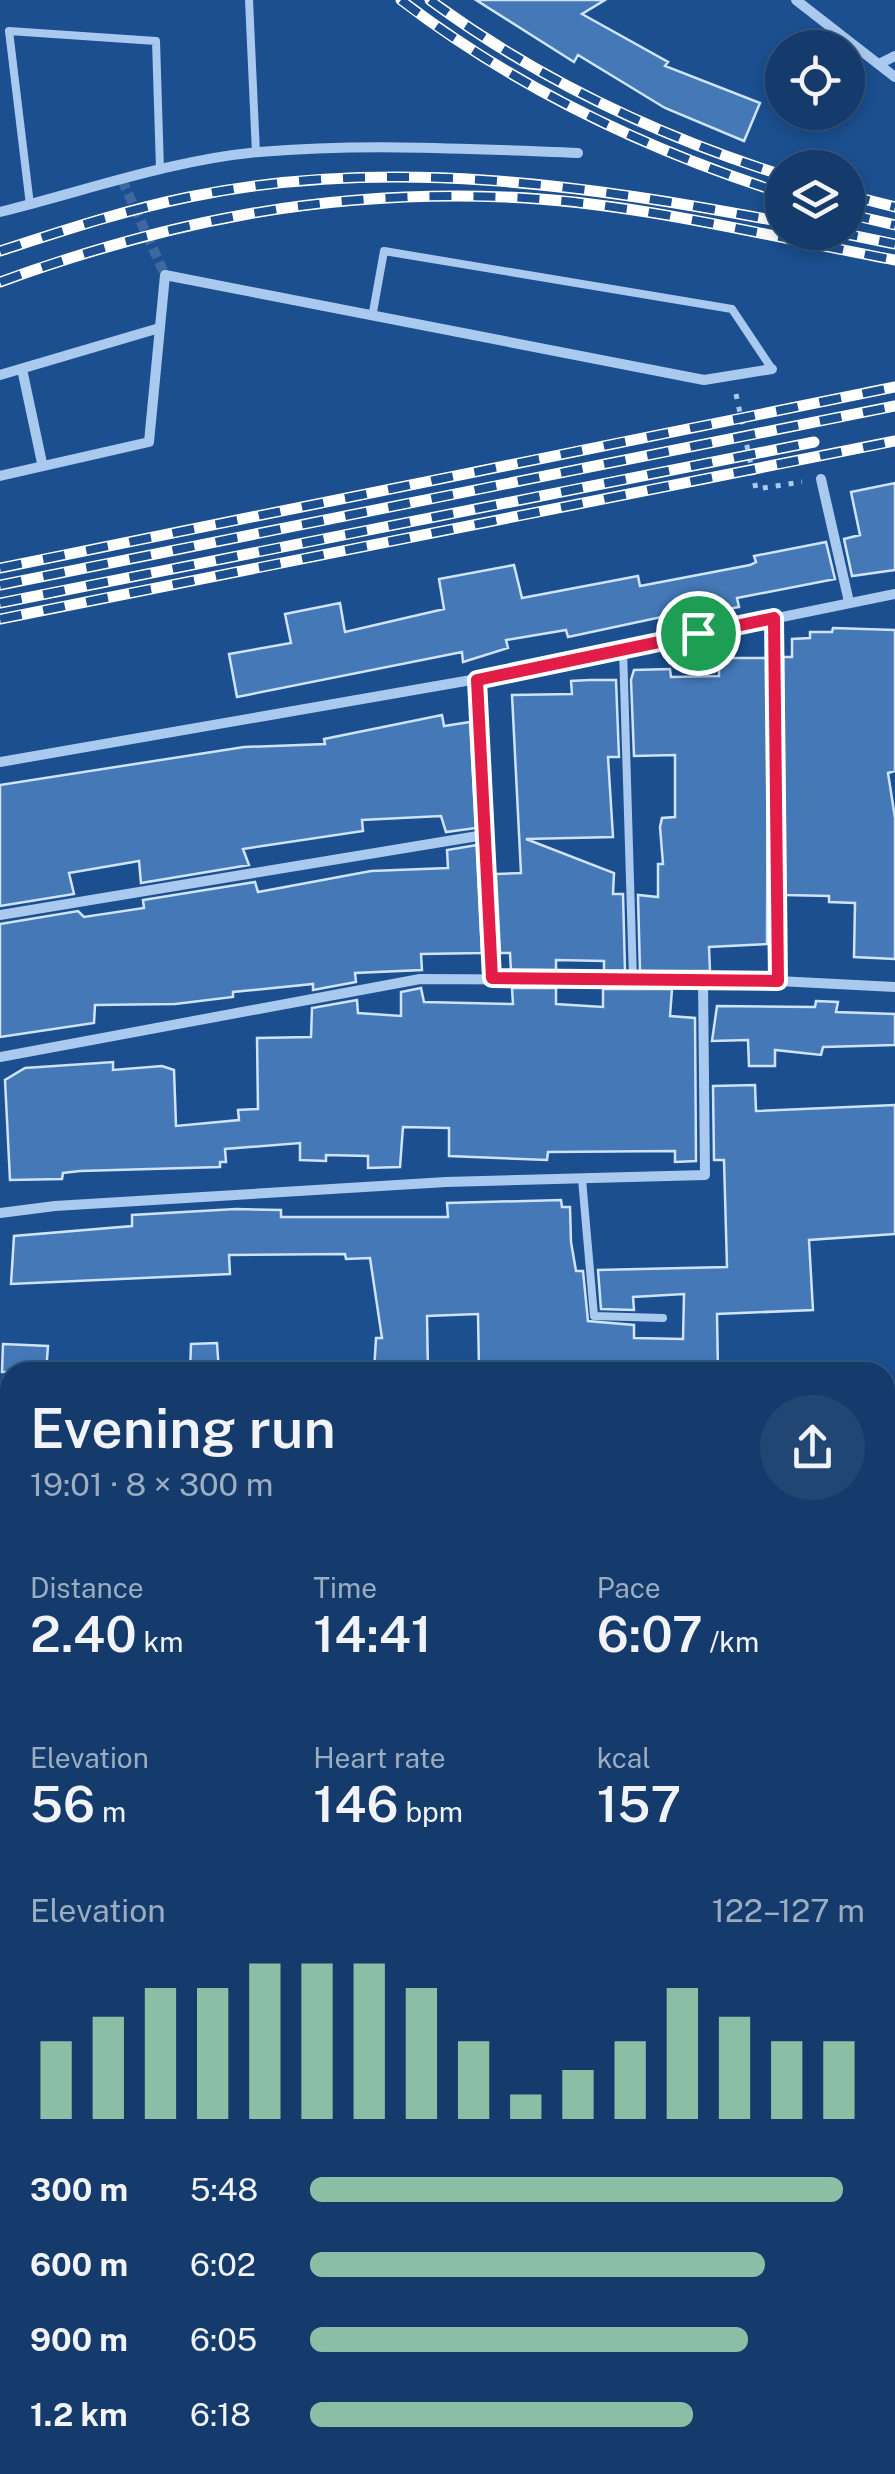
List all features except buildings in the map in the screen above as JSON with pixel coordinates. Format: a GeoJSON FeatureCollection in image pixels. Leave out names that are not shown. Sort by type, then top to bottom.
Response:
{"type":"FeatureCollection","features":[{"type":"Feature","properties":{"kind":"street"},"geometry":{"type":"LineString","coordinates":[[796,0],[895,76]]}},
{"type":"Feature","properties":{"kind":"street"},"geometry":{"type":"LineString","coordinates":[[879,64],[895,56]]}},
{"type":"Feature","properties":{"kind":"street"},"geometry":{"type":"LineString","coordinates":[[0,212],[160,169],[256,152],[392,146],[578,153]]}},
{"type":"Feature","properties":{"kind":"street"},"geometry":{"type":"LineString","coordinates":[[0,476],[42,463],[149,442],[156,329],[164,276],[373,312],[704,380],[772,369]]}},
{"type":"Feature","properties":{"kind":"street"},"geometry":{"type":"LineString","coordinates":[[0,375],[156,329]]}},
{"type":"Feature","properties":{"kind":"street"},"geometry":{"type":"LineString","coordinates":[[22,369],[42,463]]}},
{"type":"Feature","properties":{"kind":"street"},"geometry":{"type":"LineString","coordinates":[[821,479],[850,602]]}},
{"type":"Feature","properties":{"kind":"street"},"geometry":{"type":"LineString","coordinates":[[0,762],[477,680],[895,594]]}},
{"type":"Feature","properties":{"kind":"street"},"geometry":{"type":"LineString","coordinates":[[477,680],[492,978]]}},
{"type":"Feature","properties":{"kind":"street"},"geometry":{"type":"LineString","coordinates":[[0,915],[484,835]]}},
{"type":"Feature","properties":{"kind":"street"},"geometry":{"type":"LineString","coordinates":[[0,1057],[420,980],[778,981],[895,987]]}},
{"type":"Feature","properties":{"kind":"street"},"geometry":{"type":"LineString","coordinates":[[0,1213],[192,1196],[705,1175],[703,982]]}},
{"type":"Feature","properties":{"kind":"lane"},"geometry":{"type":"LineString","coordinates":[[249,0],[256,152]]}},
{"type":"Feature","properties":{"kind":"lane"},"geometry":{"type":"LineString","coordinates":[[30,204],[9,31],[156,41],[160,169]]}},
{"type":"Feature","properties":{"kind":"lane"},"geometry":{"type":"LineString","coordinates":[[373,312],[384,251],[732,310],[772,369]]}},
{"type":"Feature","properties":{"kind":"lane"},"geometry":{"type":"LineString","coordinates":[[774,618],[778,981]]}},
{"type":"Feature","properties":{"kind":"lane"},"geometry":{"type":"LineString","coordinates":[[622,648],[633,979]]}},
{"type":"Feature","properties":{"kind":"lane"},"geometry":{"type":"LineString","coordinates":[[582,1178],[594,1316],[662,1318]]}},
{"type":"Feature","properties":{"kind":"path"},"geometry":{"type":"LineString","coordinates":[[736,394],[756,489],[821,479]]}},
{"type":"Feature","properties":{"kind":"tunnel"},"geometry":{"type":"LineString","coordinates":[[122,180],[165,275]]}},
{"type":"Feature","properties":{"kind":"railway"},"geometry":{"type":"LineString","coordinates":[[401,0],[490,61],[584,113],[682,157],[765,187]]}},
{"type":"Feature","properties":{"kind":"railway"},"geometry":{"type":"LineString","coordinates":[[430,0],[512,55],[599,102],[765,169]]}},
{"type":"Feature","properties":{"kind":"railway"},"geometry":{"type":"LineString","coordinates":[[0,251],[189,197],[338,178],[487,180],[561,187],[765,219]]}},
{"type":"Feature","properties":{"kind":"railway"},"geometry":{"type":"LineString","coordinates":[[0,282],[186,226],[310,205],[439,196],[505,197],[603,206],[701,221],[895,260]]}},
{"type":"Feature","properties":{"kind":"railway"},"geometry":{"type":"LineString","coordinates":[[865,199],[895,207]]}},
{"type":"Feature","properties":{"kind":"railway"},"geometry":{"type":"LineString","coordinates":[[865,218],[895,225]]}},
{"type":"Feature","properties":{"kind":"railway"},"geometry":{"type":"LineString","coordinates":[[865,238],[895,244]]}},
{"type":"Feature","properties":{"kind":"railway"},"geometry":{"type":"LineString","coordinates":[[0,568],[895,387]]}},
{"type":"Feature","properties":{"kind":"railway"},"geometry":{"type":"LineString","coordinates":[[0,585],[895,406]]}},
{"type":"Feature","properties":{"kind":"railway"},"geometry":{"type":"LineString","coordinates":[[0,619],[895,441]]}},
{"type":"Feature","properties":{"kind":"railway"},"geometry":{"type":"LineString","coordinates":[[0,603],[814,442]]}},
{"type":"Feature","properties":{"kind":"route"},"geometry":{"type":"LineString","coordinates":[[774,618],[778,981],[492,978],[477,680],[698,633],[774,618]]}}]}
